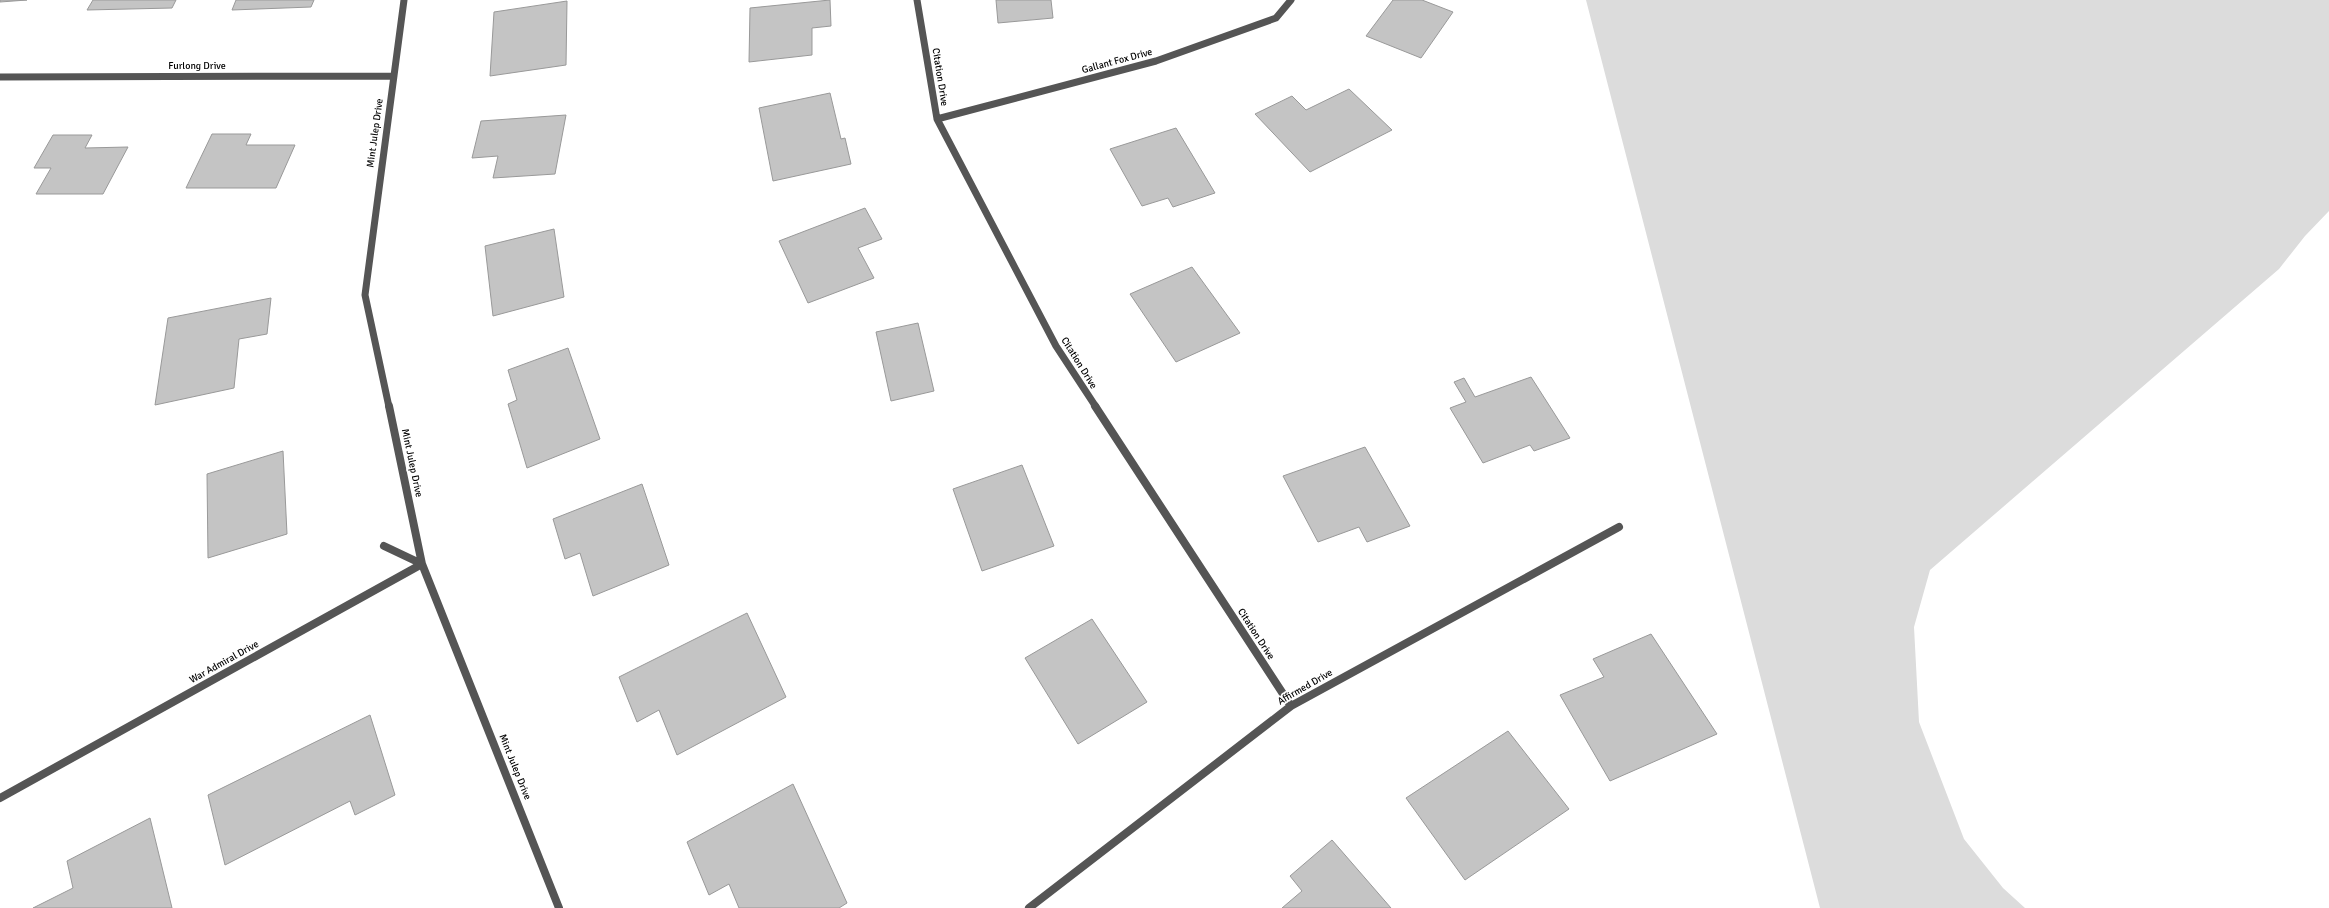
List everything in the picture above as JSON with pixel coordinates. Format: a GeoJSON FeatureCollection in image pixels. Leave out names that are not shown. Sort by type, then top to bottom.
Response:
{"type":"FeatureCollection","features":[{"type":"Feature","properties":{"kind":"street","name":"Mint Julep Drive"},"geometry":{"type":"LineString","coordinates":[[404,0],[365,295],[422,564],[559,908]]}},
{"type":"Feature","properties":{"kind":"street","name":"Citation Drive"},"geometry":{"type":"LineString","coordinates":[[918,0],[936,119],[1056,346],[1291,706]]}},
{"type":"Feature","properties":{"kind":"street","name":"Gallant Fox Drive"},"geometry":{"type":"LineString","coordinates":[[936,119],[1156,61],[1276,18],[1291,0]]}},
{"type":"Feature","properties":{"kind":"street","name":"Furlong Drive"},"geometry":{"type":"LineString","coordinates":[[0,77],[394,76]]}},
{"type":"Feature","properties":{"kind":"street","name":"Affirmed Drive"},"geometry":{"type":"LineString","coordinates":[[1029,908],[1291,706],[1619,527]]}},
{"type":"Feature","properties":{"kind":"street"},"geometry":{"type":"LineString","coordinates":[[384,546],[422,564]]}},
{"type":"Feature","properties":{"kind":"street","name":"War Admiral Drive"},"geometry":{"type":"LineString","coordinates":[[0,798],[422,564]]}},
{"type":"Feature","properties":{"kind":"shaded area"},"geometry":{"type":"Polygon","coordinates":[[[1586,0],[2329,0],[2329,211],[2305,236],[2279,269],[1930,570],[1914,627],[1919,722],[1964,839],[2003,888],[2025,908],[1820,908],[1586,0]]]}},
{"type":"Feature","properties":{"kind":"building"},"geometry":{"type":"Polygon","coordinates":[[[0,0],[27,0],[0,2],[0,0]]]}},
{"type":"Feature","properties":{"kind":"building"},"geometry":{"type":"Polygon","coordinates":[[[93,0],[176,0],[172,8],[87,10],[93,0]]]}},
{"type":"Feature","properties":{"kind":"building"},"geometry":{"type":"Polygon","coordinates":[[[236,0],[314,0],[311,7],[232,10],[236,0]]]}},
{"type":"Feature","properties":{"kind":"building"},"geometry":{"type":"Polygon","coordinates":[[[830,0],[831,26],[812,28],[812,55],[749,62],[750,8],[830,0]]]}},
{"type":"Feature","properties":{"kind":"building"},"geometry":{"type":"Polygon","coordinates":[[[996,0],[1051,0],[1053,18],[998,23],[996,0]]]}},
{"type":"Feature","properties":{"kind":"building"},"geometry":{"type":"Polygon","coordinates":[[[1393,0],[1422,0],[1453,12],[1421,58],[1366,36],[1393,0]]]}},
{"type":"Feature","properties":{"kind":"building"},"geometry":{"type":"Polygon","coordinates":[[[567,1],[566,65],[490,76],[494,12],[567,1]]]}},
{"type":"Feature","properties":{"kind":"building"},"geometry":{"type":"Polygon","coordinates":[[[1349,89],[1392,130],[1310,172],[1255,114],[1292,96],[1306,110],[1349,89]]]}},
{"type":"Feature","properties":{"kind":"building"},"geometry":{"type":"Polygon","coordinates":[[[830,93],[841,139],[845,138],[851,164],[773,181],[759,108],[830,93]]]}},
{"type":"Feature","properties":{"kind":"building"},"geometry":{"type":"Polygon","coordinates":[[[566,115],[555,174],[493,178],[498,156],[472,158],[481,121],[566,115]]]}},
{"type":"Feature","properties":{"kind":"building"},"geometry":{"type":"Polygon","coordinates":[[[1176,128],[1215,193],[1173,207],[1168,198],[1142,206],[1110,149],[1176,128]]]}},
{"type":"Feature","properties":{"kind":"building"},"geometry":{"type":"Polygon","coordinates":[[[212,134],[251,134],[246,145],[295,145],[276,188],[186,188],[212,134]]]}},
{"type":"Feature","properties":{"kind":"building"},"geometry":{"type":"Polygon","coordinates":[[[53,135],[92,135],[85,148],[128,147],[103,194],[36,194],[51,168],[34,168],[53,135]]]}},
{"type":"Feature","properties":{"kind":"building"},"geometry":{"type":"Polygon","coordinates":[[[865,208],[882,239],[858,248],[874,278],[808,303],[779,241],[865,208]]]}},
{"type":"Feature","properties":{"kind":"building"},"geometry":{"type":"Polygon","coordinates":[[[554,229],[564,297],[493,316],[485,246],[554,229]]]}},
{"type":"Feature","properties":{"kind":"building"},"geometry":{"type":"Polygon","coordinates":[[[1192,267],[1240,333],[1176,362],[1130,294],[1192,267]]]}},
{"type":"Feature","properties":{"kind":"building"},"geometry":{"type":"Polygon","coordinates":[[[271,298],[267,334],[239,339],[234,388],[155,405],[168,318],[271,298]]]}},
{"type":"Feature","properties":{"kind":"building"},"geometry":{"type":"Polygon","coordinates":[[[918,323],[934,391],[891,401],[876,332],[918,323]]]}},
{"type":"Feature","properties":{"kind":"building"},"geometry":{"type":"Polygon","coordinates":[[[568,348],[600,439],[527,468],[508,404],[517,400],[508,370],[568,348]]]}},
{"type":"Feature","properties":{"kind":"building"},"geometry":{"type":"Polygon","coordinates":[[[1531,377],[1570,438],[1534,451],[1530,445],[1483,463],[1450,408],[1466,402],[1454,382],[1464,378],[1475,397],[1531,377]]]}},
{"type":"Feature","properties":{"kind":"building"},"geometry":{"type":"Polygon","coordinates":[[[1365,447],[1410,526],[1367,542],[1359,527],[1318,542],[1283,476],[1365,447]]]}},
{"type":"Feature","properties":{"kind":"building"},"geometry":{"type":"Polygon","coordinates":[[[283,451],[287,534],[208,558],[207,474],[283,451]]]}},
{"type":"Feature","properties":{"kind":"building"},"geometry":{"type":"Polygon","coordinates":[[[1022,465],[1054,546],[982,571],[953,489],[1022,465]]]}},
{"type":"Feature","properties":{"kind":"building"},"geometry":{"type":"Polygon","coordinates":[[[642,484],[669,565],[593,596],[580,553],[565,559],[553,519],[642,484]]]}},
{"type":"Feature","properties":{"kind":"building"},"geometry":{"type":"Polygon","coordinates":[[[747,613],[786,697],[677,755],[659,710],[637,722],[619,677],[747,613]]]}},
{"type":"Feature","properties":{"kind":"building"},"geometry":{"type":"Polygon","coordinates":[[[1092,619],[1147,702],[1078,744],[1025,658],[1092,619]]]}},
{"type":"Feature","properties":{"kind":"building"},"geometry":{"type":"Polygon","coordinates":[[[1651,634],[1717,734],[1610,781],[1560,695],[1604,677],[1593,659],[1651,634]]]}},
{"type":"Feature","properties":{"kind":"building"},"geometry":{"type":"Polygon","coordinates":[[[370,715],[395,795],[355,815],[350,801],[225,865],[208,795],[370,715]]]}},
{"type":"Feature","properties":{"kind":"building"},"geometry":{"type":"Polygon","coordinates":[[[1508,731],[1569,809],[1465,880],[1406,798],[1508,731]]]}},
{"type":"Feature","properties":{"kind":"building"},"geometry":{"type":"Polygon","coordinates":[[[793,784],[847,903],[839,908],[739,908],[729,884],[709,895],[687,842],[793,784]]]}},
{"type":"Feature","properties":{"kind":"building"},"geometry":{"type":"Polygon","coordinates":[[[150,818],[172,908],[33,908],[73,888],[67,861],[150,818]]]}},
{"type":"Feature","properties":{"kind":"building"},"geometry":{"type":"Polygon","coordinates":[[[1332,840],[1391,908],[1282,908],[1302,891],[1290,876],[1332,840]]]}}]}
